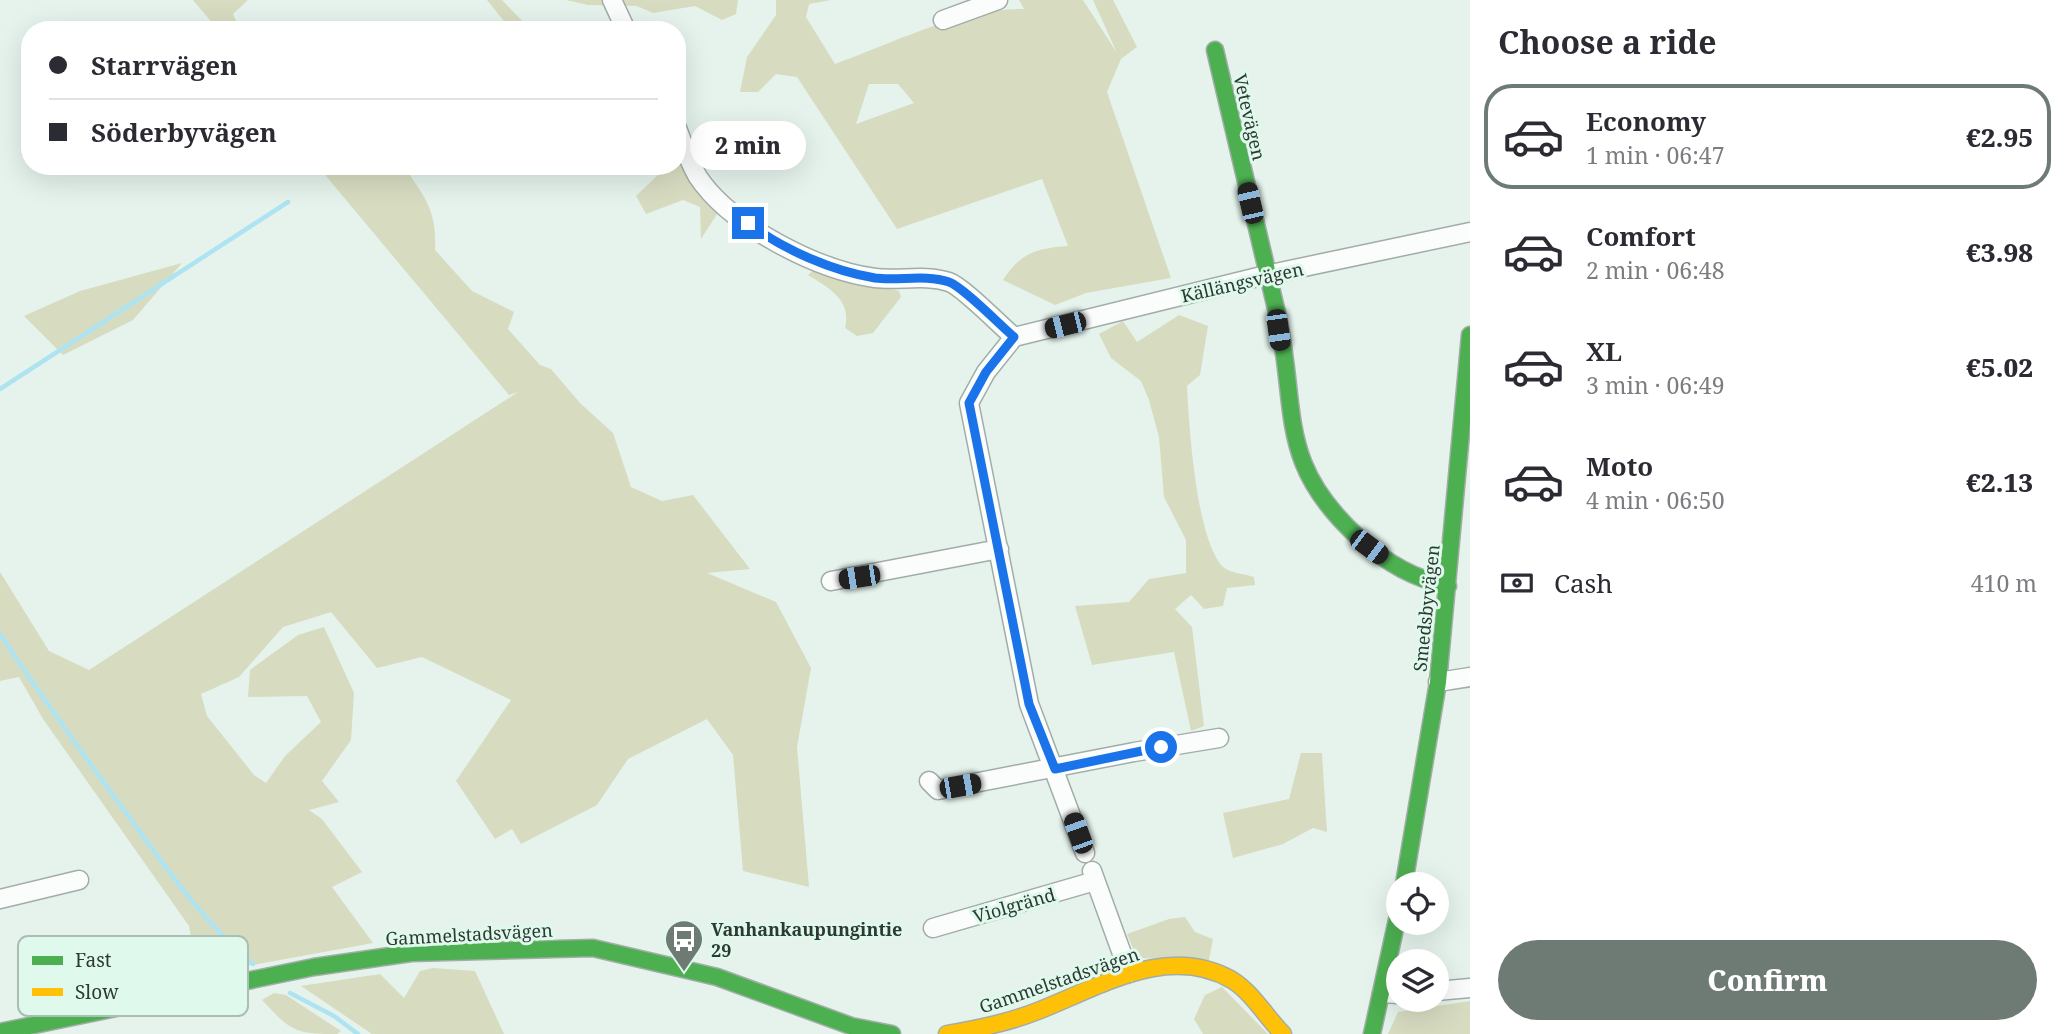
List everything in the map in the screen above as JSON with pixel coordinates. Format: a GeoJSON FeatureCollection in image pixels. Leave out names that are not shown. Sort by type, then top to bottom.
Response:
{"type":"FeatureCollection","features":[{"type":"Feature","properties":{"kind":"street"},"geometry":{"type":"LineString","coordinates":[[612,0],[622,21]]}},
{"type":"Feature","properties":{"kind":"street"},"geometry":{"type":"LineString","coordinates":[[943,20],[998,0]]}},
{"type":"Feature","properties":{"kind":"street","name":"Vetevägen"},"geometry":{"type":"LineString","coordinates":[[1215,50],[1266,275],[1273,295],[1288,420],[1297,454],[1324,505],[1343,527],[1394,566],[1430,583],[1448,586]]}},
{"type":"Feature","properties":{"kind":"street"},"geometry":{"type":"LineString","coordinates":[[686,150],[709,190],[767,238],[825,263],[866,276],[926,278],[952,283],[1014,337],[986,372],[969,403],[1029,704],[1129,973]]}},
{"type":"Feature","properties":{"kind":"street","name":"Källängsvägen"},"geometry":{"type":"LineString","coordinates":[[1014,337],[1266,275],[1470,232]]}},
{"type":"Feature","properties":{"kind":"street","name":"Smedsbyvägen"},"geometry":{"type":"LineString","coordinates":[[1406,872],[1438,682],[1466,414],[1470,335]]}},
{"type":"Feature","properties":{"kind":"street"},"geometry":{"type":"LineString","coordinates":[[831,581],[999,549]]}},
{"type":"Feature","properties":{"kind":"street"},"geometry":{"type":"LineString","coordinates":[[1438,682],[1470,677]]}},
{"type":"Feature","properties":{"kind":"street"},"geometry":{"type":"LineString","coordinates":[[929,781],[938,790],[1055,769],[1134,751],[1219,738]]}},
{"type":"Feature","properties":{"kind":"street","name":"Violgränd"},"geometry":{"type":"LineString","coordinates":[[933,928],[1091,868]]}},
{"type":"Feature","properties":{"kind":"street"},"geometry":{"type":"LineString","coordinates":[[0,899],[79,880]]}},
{"type":"Feature","properties":{"kind":"street","name":"Gammelstadsvägen"},"geometry":{"type":"LineString","coordinates":[[248,981],[314,967],[397,955],[593,948],[717,978],[851,1026],[892,1034]]}},
{"type":"Feature","properties":{"kind":"street","name":"Gammelstadsvägen"},"geometry":{"type":"LineString","coordinates":[[947,1034],[1000,1030],[1129,973],[1186,967],[1218,974],[1244,989],[1283,1034]]}},
{"type":"Feature","properties":{"kind":"street"},"geometry":{"type":"LineString","coordinates":[[1449,991],[1470,988]]}},
{"type":"Feature","properties":{"kind":"street"},"geometry":{"type":"LineString","coordinates":[[1372,1034],[1386,1002]]}},
{"type":"Feature","properties":{"kind":"street","name":"Gammelstadsvägen"},"geometry":{"type":"LineString","coordinates":[[0,1032],[77,1016]]}},
{"type":"Feature","properties":{"kind":"green space"},"geometry":{"type":"Polygon","coordinates":[[[193,0],[248,0],[233,14],[236,21],[210,21],[193,0]]]}},
{"type":"Feature","properties":{"kind":"green space"},"geometry":{"type":"Polygon","coordinates":[[[487,0],[502,0],[522,21],[504,21],[487,0]]]}},
{"type":"Feature","properties":{"kind":"green space"},"geometry":{"type":"Polygon","coordinates":[[[566,0],[738,0],[736,14],[722,20],[695,6],[653,13],[637,6],[588,5],[566,0]]]}},
{"type":"Feature","properties":{"kind":"green space"},"geometry":{"type":"Polygon","coordinates":[[[776,0],[831,0],[809,4],[806,17],[835,64],[953,20],[1001,10],[1024,9],[1019,0],[1083,0],[1117,53],[1093,0],[1113,0],[1137,47],[1121,59],[1107,92],[1171,278],[1086,293],[1055,305],[1003,280],[1016,264],[1030,254],[1047,248],[1068,246],[1042,179],[897,229],[797,77],[776,74],[758,92],[740,92],[747,57],[776,15],[776,0]],[[869,84],[856,124],[914,103],[898,84],[869,84]]]}},
{"type":"Feature","properties":{"kind":"green space"},"geometry":{"type":"Polygon","coordinates":[[[686,162],[719,211],[701,239],[700,207],[683,200],[646,214],[636,196],[658,175],[686,175],[686,162]]]}},
{"type":"Feature","properties":{"kind":"green space"},"geometry":{"type":"Polygon","coordinates":[[[410,175],[432,214],[435,250],[472,291],[514,312],[508,329],[540,365],[551,369],[580,403],[613,433],[631,487],[662,501],[693,495],[750,569],[707,573],[776,602],[811,668],[797,747],[809,887],[743,871],[733,755],[707,719],[628,759],[597,805],[521,844],[512,829],[495,839],[456,781],[511,700],[422,657],[377,668],[331,612],[283,627],[239,677],[201,694],[207,716],[254,775],[266,783],[285,756],[321,722],[307,696],[248,697],[250,670],[298,635],[324,627],[354,693],[351,740],[322,781],[339,802],[309,810],[322,819],[362,872],[332,887],[373,943],[248,966],[248,936],[191,936],[189,926],[43,719],[19,677],[0,681],[0,572],[49,651],[89,670],[518,392],[509,395],[326,176],[410,175]]]}},
{"type":"Feature","properties":{"kind":"green space"},"geometry":{"type":"Polygon","coordinates":[[[182,263],[133,320],[63,355],[24,316],[80,291],[182,263]]]}},
{"type":"Feature","properties":{"kind":"green space"},"geometry":{"type":"Polygon","coordinates":[[[815,269],[899,291],[901,297],[873,333],[857,336],[845,328],[846,318],[842,302],[824,285],[808,275],[815,269]]]}},
{"type":"Feature","properties":{"kind":"green space"},"geometry":{"type":"Polygon","coordinates":[[[1179,315],[1208,326],[1200,375],[1187,386],[1196,481],[1206,533],[1223,567],[1254,577],[1255,585],[1227,588],[1223,606],[1204,609],[1191,595],[1175,609],[1192,627],[1204,726],[1191,731],[1174,652],[1092,665],[1075,606],[1129,602],[1149,579],[1186,573],[1186,540],[1164,497],[1159,437],[1149,400],[1141,381],[1111,358],[1099,334],[1123,321],[1137,342],[1179,315]]]}},
{"type":"Feature","properties":{"kind":"green space"},"geometry":{"type":"Polygon","coordinates":[[[1301,753],[1322,753],[1327,832],[1313,828],[1283,844],[1233,858],[1223,813],[1289,799],[1301,753]]]}},
{"type":"Feature","properties":{"kind":"green space"},"geometry":{"type":"Polygon","coordinates":[[[1185,917],[1195,932],[1213,939],[1209,960],[1137,958],[1127,934],[1169,919],[1185,917]]]}},
{"type":"Feature","properties":{"kind":"green space"},"geometry":{"type":"Polygon","coordinates":[[[433,968],[475,971],[504,1034],[372,1034],[301,986],[380,974],[404,998],[420,971],[433,968]]]}},
{"type":"Feature","properties":{"kind":"green space"},"geometry":{"type":"Polygon","coordinates":[[[1222,987],[1268,1034],[1203,1034],[1194,1019],[1205,995],[1222,987]]]}},
{"type":"Feature","properties":{"kind":"green space"},"geometry":{"type":"Polygon","coordinates":[[[274,993],[286,995],[341,1031],[337,1034],[323,1034],[294,1029],[262,1000],[274,993]]]}},
{"type":"Feature","properties":{"kind":"green space"},"geometry":{"type":"Polygon","coordinates":[[[1470,1001],[1470,1034],[1388,1034],[1398,1012],[1449,1012],[1449,1004],[1470,1001]]]}},
{"type":"Feature","properties":{"kind":"waterway"},"geometry":{"type":"LineString","coordinates":[[0,389],[288,202]]}},
{"type":"Feature","properties":{"kind":"waterway"},"geometry":{"type":"LineString","coordinates":[[0,634],[170,873],[223,936]]}},
{"type":"Feature","properties":{"kind":"waterway"},"geometry":{"type":"LineString","coordinates":[[248,960],[253,964]]}},
{"type":"Feature","properties":{"kind":"waterway"},"geometry":{"type":"LineString","coordinates":[[290,993],[334,1016],[358,1034]]}},
{"type":"Feature","properties":{"kind":"traffic: fast"},"geometry":{"type":"LineString","coordinates":[[1215,50],[1277,313],[1295,434],[1302,460],[1314,485],[1333,511],[1360,539],[1390,562],[1412,574],[1448,586]]}},
{"type":"Feature","properties":{"kind":"traffic: fast"},"geometry":{"type":"LineString","coordinates":[[1406,872],[1438,682],[1470,335]]}},
{"type":"Feature","properties":{"kind":"traffic: fast"},"geometry":{"type":"LineString","coordinates":[[1372,1034],[1394,935]]}},
{"type":"Feature","properties":{"kind":"traffic: fast"},"geometry":{"type":"LineString","coordinates":[[248,981],[314,967],[411,953],[593,948],[717,977],[851,1026],[892,1034]]}},
{"type":"Feature","properties":{"kind":"traffic: fast"},"geometry":{"type":"LineString","coordinates":[[0,1032],[77,1016]]}},
{"type":"Feature","properties":{"kind":"traffic: slow"},"geometry":{"type":"LineString","coordinates":[[947,1034],[1024,1016],[1132,973],[1157,967],[1182,966],[1207,970],[1240,985],[1283,1034]]}},
{"type":"Feature","properties":{"kind":"place","name":"Vanhankaupungintie 29"},"geometry":{"type":"Point","coordinates":[684,973]}},
{"type":"Feature","properties":{"kind":"route"},"geometry":{"type":"LineString","coordinates":[[748,223],[767,238],[848,271],[876,278],[926,278],[952,283],[1014,337],[986,372],[969,403],[1029,704],[1055,769],[1161,747]]}}]}
